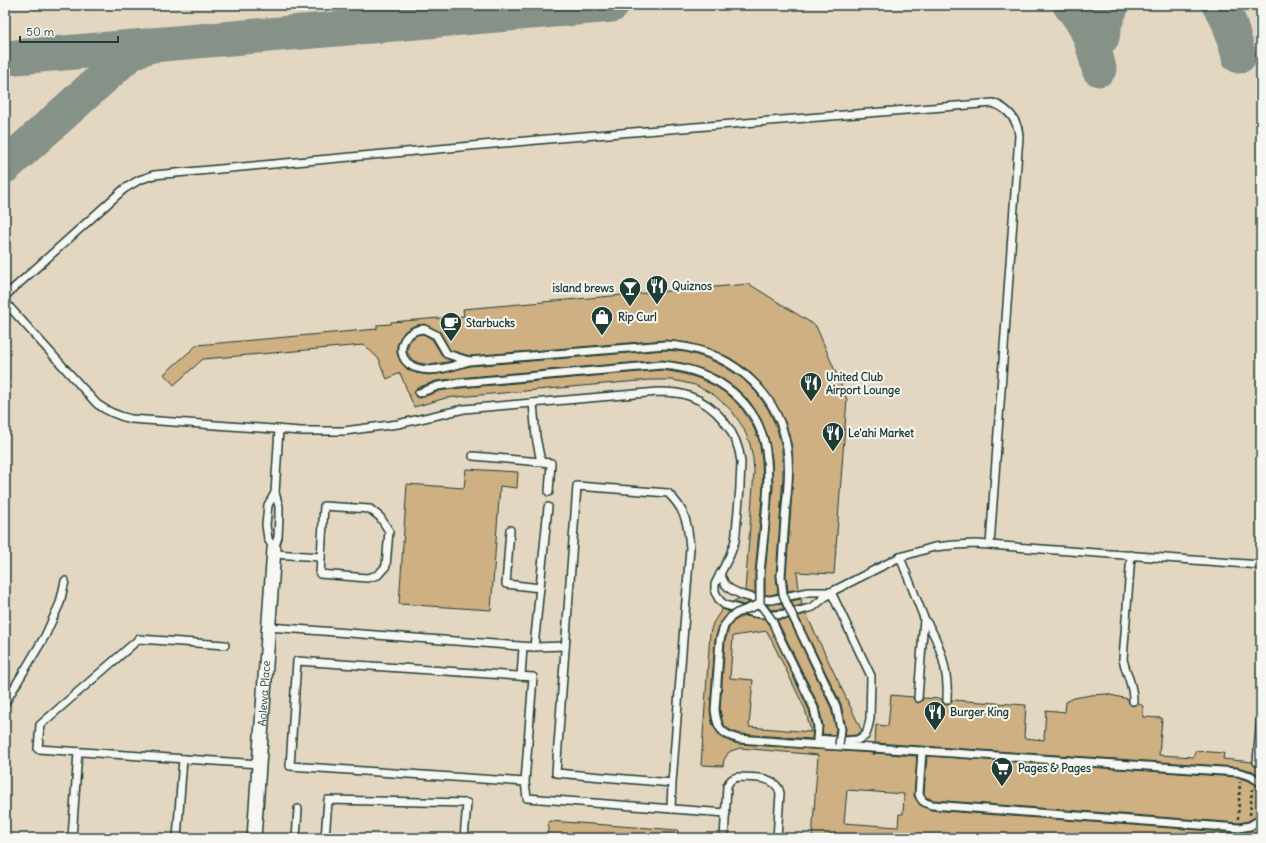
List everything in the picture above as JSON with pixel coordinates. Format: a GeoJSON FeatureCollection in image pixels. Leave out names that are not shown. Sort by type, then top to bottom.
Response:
{"type":"FeatureCollection","features":[{"type":"Feature","properties":{"kind":"street","name":"Aolewa Place"},"geometry":{"type":"LineString","coordinates":[[254,838],[274,551]]}},
{"type":"Feature","properties":{"kind":"lane"},"geometry":{"type":"LineString","coordinates":[[5,296],[124,189],[139,180],[154,175],[559,138],[993,104],[1009,112],[1016,122],[1019,136],[990,545]]}},
{"type":"Feature","properties":{"kind":"lane"},"geometry":{"type":"LineString","coordinates":[[5,302],[97,404],[108,412],[119,417],[131,419],[313,432],[344,431],[398,424],[453,411],[664,392],[675,392],[702,401],[713,409],[732,434],[740,454],[741,467],[735,541],[715,584],[715,592],[720,601],[725,605],[754,613],[773,615],[788,614],[808,609],[830,592],[900,557],[927,549],[965,544],[1261,565]]}},
{"type":"Feature","properties":{"kind":"lane"},"geometry":{"type":"LineString","coordinates":[[469,361],[447,354],[436,335],[424,330],[412,332],[403,342],[403,355],[406,361],[416,368],[429,370],[454,366],[469,361],[665,345],[687,346],[697,349],[730,363],[747,377],[763,394],[776,416],[787,448],[789,472],[781,576],[783,594],[836,706],[841,729],[839,745]]}},
{"type":"Feature","properties":{"kind":"lane"},"geometry":{"type":"LineString","coordinates":[[419,393],[438,386],[459,382],[662,364],[691,369],[714,379],[727,387],[747,407],[760,428],[766,446],[768,472],[760,574],[760,604],[772,620],[816,712],[818,726],[817,739],[851,741],[865,736],[869,726],[872,692],[871,676],[830,592]]}},
{"type":"Feature","properties":{"kind":"lane"},"geometry":{"type":"LineString","coordinates":[[533,403],[536,437],[541,462]]}},
{"type":"Feature","properties":{"kind":"lane"},"geometry":{"type":"LineString","coordinates":[[274,551],[278,538],[279,506],[275,493],[279,430]]}},
{"type":"Feature","properties":{"kind":"lane"},"geometry":{"type":"LineString","coordinates":[[473,456],[551,463],[549,492]]}},
{"type":"Feature","properties":{"kind":"lane"},"geometry":{"type":"LineString","coordinates":[[672,783],[556,773],[577,486],[668,493],[678,504],[685,518],[690,548],[672,783],[672,809]]}},
{"type":"Feature","properties":{"kind":"lane"},"geometry":{"type":"LineString","coordinates":[[274,551],[268,539],[266,525],[268,505],[275,493]]}},
{"type":"Feature","properties":{"kind":"lane"},"geometry":{"type":"LineString","coordinates":[[324,506],[370,509],[380,517],[389,531],[386,566],[378,575],[368,578],[320,574],[321,557],[324,506]]}},
{"type":"Feature","properties":{"kind":"lane"},"geometry":{"type":"LineString","coordinates":[[534,647],[548,506]]}},
{"type":"Feature","properties":{"kind":"lane"},"geometry":{"type":"LineString","coordinates":[[510,530],[506,584],[540,588]]}},
{"type":"Feature","properties":{"kind":"lane"},"geometry":{"type":"LineString","coordinates":[[274,551],[321,557]]}},
{"type":"Feature","properties":{"kind":"lane"},"geometry":{"type":"LineString","coordinates":[[1131,555],[1123,659],[1134,690],[1133,701]]}},
{"type":"Feature","properties":{"kind":"lane"},"geometry":{"type":"LineString","coordinates":[[900,557],[924,618],[933,631],[945,669],[947,700]]}},
{"type":"Feature","properties":{"kind":"lane"},"geometry":{"type":"LineString","coordinates":[[720,574],[725,584],[730,589],[742,595],[757,599],[771,600],[808,592],[830,592]]}},
{"type":"Feature","properties":{"kind":"lane"},"geometry":{"type":"LineString","coordinates":[[5,703],[45,636],[60,603],[65,581]]}},
{"type":"Feature","properties":{"kind":"lane"},"geometry":{"type":"LineString","coordinates":[[760,604],[731,617],[724,626],[722,632],[715,710],[716,720],[719,727],[728,736],[739,739],[879,747],[1237,772],[1251,776],[1261,783]]}},
{"type":"Feature","properties":{"kind":"lane"},"geometry":{"type":"LineString","coordinates":[[918,698],[924,618]]}},
{"type":"Feature","properties":{"kind":"lane"},"geometry":{"type":"LineString","coordinates":[[269,627],[523,647],[565,646]]}},
{"type":"Feature","properties":{"kind":"lane"},"geometry":{"type":"LineString","coordinates":[[225,645],[139,638],[40,725],[38,749],[259,764]]}},
{"type":"Feature","properties":{"kind":"lane"},"geometry":{"type":"LineString","coordinates":[[520,676],[523,647]]}},
{"type":"Feature","properties":{"kind":"lane"},"geometry":{"type":"LineString","coordinates":[[525,782],[290,766],[297,661],[533,677],[525,782],[527,798],[726,813]]}},
{"type":"Feature","properties":{"kind":"lane"},"geometry":{"type":"LineString","coordinates":[[1257,762],[1261,715]]}},
{"type":"Feature","properties":{"kind":"lane"},"geometry":{"type":"LineString","coordinates":[[922,751],[919,794],[925,803],[932,805],[1239,828],[1250,826],[1261,819]]}},
{"type":"Feature","properties":{"kind":"lane"},"geometry":{"type":"LineString","coordinates":[[72,838],[78,752]]}},
{"type":"Feature","properties":{"kind":"lane"},"geometry":{"type":"LineString","coordinates":[[177,838],[183,759]]}},
{"type":"Feature","properties":{"kind":"lane"},"geometry":{"type":"LineString","coordinates":[[724,838],[727,786],[734,778],[770,780],[775,782],[779,787],[780,793],[777,838]]}},
{"type":"Feature","properties":{"kind":"lane"},"geometry":{"type":"LineString","coordinates":[[325,838],[328,800],[467,803],[464,838]]}},
{"type":"Feature","properties":{"kind":"lane"},"geometry":{"type":"LineString","coordinates":[[296,838],[298,809]]}},
{"type":"Feature","properties":{"kind":"path"},"geometry":{"type":"LineString","coordinates":[[1238,822],[1240,778]]}},
{"type":"Feature","properties":{"kind":"path"},"geometry":{"type":"LineString","coordinates":[[1250,816],[1252,786]]}},
{"type":"Feature","properties":{"kind":"shaded area"},"geometry":{"type":"Polygon","coordinates":[[[5,5],[1261,5],[1261,838],[5,838],[5,5]]]}},
{"type":"Feature","properties":{"kind":"building"},"geometry":{"type":"Polygon","coordinates":[[[749,284],[816,326],[847,399],[834,574],[797,572],[799,589],[788,591],[786,576],[793,477],[792,447],[786,424],[776,404],[763,386],[748,370],[730,358],[710,349],[688,343],[665,340],[470,356],[450,350],[440,332],[424,324],[413,326],[405,331],[397,346],[397,353],[400,361],[407,369],[416,373],[429,375],[444,373],[470,366],[665,350],[686,352],[706,358],[725,367],[742,378],[756,392],[768,409],[777,428],[782,449],[783,477],[776,576],[778,593],[771,595],[765,595],[765,574],[773,487],[772,459],[768,437],[761,419],[750,402],[736,388],[720,377],[702,369],[682,363],[662,360],[458,378],[436,381],[417,388],[414,393],[416,397],[420,398],[439,391],[460,388],[662,370],[698,378],[715,386],[730,396],[742,409],[752,424],[759,440],[762,460],[763,487],[755,574],[755,593],[745,591],[754,472],[750,444],[743,427],[731,410],[714,395],[695,385],[673,380],[650,380],[446,398],[414,407],[400,373],[387,379],[380,364],[380,360],[364,345],[203,359],[174,385],[164,374],[197,345],[377,329],[377,325],[391,324],[391,322],[464,316],[463,309],[749,284]]]}},
{"type":"Feature","properties":{"kind":"building"},"geometry":{"type":"Polygon","coordinates":[[[423,334],[432,339],[443,357],[452,361],[430,365],[412,360],[407,352],[409,342],[417,335],[423,334]]]}},
{"type":"Feature","properties":{"kind":"building"},"geometry":{"type":"Polygon","coordinates":[[[466,469],[518,472],[517,488],[500,486],[491,610],[399,604],[407,484],[464,488],[466,469]]]}},
{"type":"Feature","properties":{"kind":"building"},"geometry":{"type":"Polygon","coordinates":[[[738,599],[750,602],[744,605],[732,602],[738,599]]]}},
{"type":"Feature","properties":{"kind":"building"},"geometry":{"type":"Polygon","coordinates":[[[801,599],[802,605],[794,607],[791,601],[801,599]]]}},
{"type":"Feature","properties":{"kind":"building"},"geometry":{"type":"Polygon","coordinates":[[[781,603],[784,609],[771,610],[767,605],[781,603]]]}},
{"type":"Feature","properties":{"kind":"building"},"geometry":{"type":"Polygon","coordinates":[[[722,609],[730,612],[720,623],[715,639],[710,711],[712,723],[717,732],[721,737],[731,742],[739,744],[873,753],[874,755],[874,753],[917,756],[914,796],[920,805],[931,810],[1239,833],[1251,831],[1261,825],[1261,838],[812,838],[818,755],[740,748],[728,753],[724,760],[723,766],[701,765],[710,633],[713,623],[722,609]],[[847,790],[844,823],[898,827],[899,814],[903,814],[904,794],[847,790]]]}},
{"type":"Feature","properties":{"kind":"building"},"geometry":{"type":"Polygon","coordinates":[[[806,614],[862,731],[856,735],[845,736],[846,728],[841,704],[798,616],[806,614]]]}},
{"type":"Feature","properties":{"kind":"building"},"geometry":{"type":"Polygon","coordinates":[[[744,616],[765,619],[768,622],[809,710],[813,727],[812,739],[740,734],[730,730],[723,724],[720,710],[725,641],[729,628],[734,621],[744,616]],[[767,631],[733,636],[730,678],[753,680],[749,727],[811,732],[805,709],[767,631]]]}},
{"type":"Feature","properties":{"kind":"building"},"geometry":{"type":"Polygon","coordinates":[[[789,619],[831,708],[836,729],[835,735],[822,734],[823,726],[819,706],[777,620],[789,619]]]}},
{"type":"Feature","properties":{"kind":"building"},"geometry":{"type":"Polygon","coordinates":[[[1106,694],[1128,699],[1131,705],[1135,705],[1137,703],[1143,706],[1143,717],[1162,718],[1159,755],[1194,757],[1195,751],[1224,753],[1223,759],[1252,762],[1256,767],[1261,765],[1261,777],[1253,771],[1237,767],[875,743],[876,725],[888,726],[891,695],[913,697],[917,703],[922,701],[923,698],[942,699],[943,703],[946,705],[950,704],[952,700],[1026,705],[1024,738],[1044,740],[1046,710],[1065,712],[1066,702],[1074,698],[1106,694]]]}},
{"type":"Feature","properties":{"kind":"building"},"geometry":{"type":"Polygon","coordinates":[[[927,756],[1236,777],[1249,781],[1261,788],[1261,814],[1248,821],[1239,823],[933,800],[926,797],[924,793],[927,756]]]}},
{"type":"Feature","properties":{"kind":"building"},"geometry":{"type":"Polygon","coordinates":[[[549,821],[678,830],[677,838],[547,838],[549,821]]]}},
{"type":"Feature","properties":{"kind":"taxiway"},"geometry":{"type":"LineString","coordinates":[[5,166],[127,56],[137,50],[152,45],[612,5]]}},
{"type":"Feature","properties":{"kind":"taxiway"},"geometry":{"type":"LineString","coordinates":[[1070,5],[1086,27],[1099,69]]}},
{"type":"Feature","properties":{"kind":"taxiway"},"geometry":{"type":"LineString","coordinates":[[1102,37],[1105,22],[1112,5]]}},
{"type":"Feature","properties":{"kind":"taxiway"},"geometry":{"type":"LineString","coordinates":[[1219,5],[1229,22],[1239,56]]}},
{"type":"Feature","properties":{"kind":"taxiway"},"geometry":{"type":"LineString","coordinates":[[5,58],[145,46]]}},
{"type":"Feature","properties":{"kind":"place","name":"Quiznos"},"geometry":{"type":"Point","coordinates":[657,306]}},
{"type":"Feature","properties":{"kind":"place","name":"island brews"},"geometry":{"type":"Point","coordinates":[630,308]}},
{"type":"Feature","properties":{"kind":"place","name":"Rip Curl"},"geometry":{"type":"Point","coordinates":[602,336]}},
{"type":"Feature","properties":{"kind":"place","name":"Starbucks"},"geometry":{"type":"Point","coordinates":[451,342]}},
{"type":"Feature","properties":{"kind":"place","name":"United Club Airport Lounge"},"geometry":{"type":"Point","coordinates":[811,402]}},
{"type":"Feature","properties":{"kind":"place","name":"Le'ahi Market"},"geometry":{"type":"Point","coordinates":[833,452]}},
{"type":"Feature","properties":{"kind":"place","name":"Burger King"},"geometry":{"type":"Point","coordinates":[935,732]}},
{"type":"Feature","properties":{"kind":"place","name":"Pages & Pages"},"geometry":{"type":"Point","coordinates":[1002,788]}}]}
